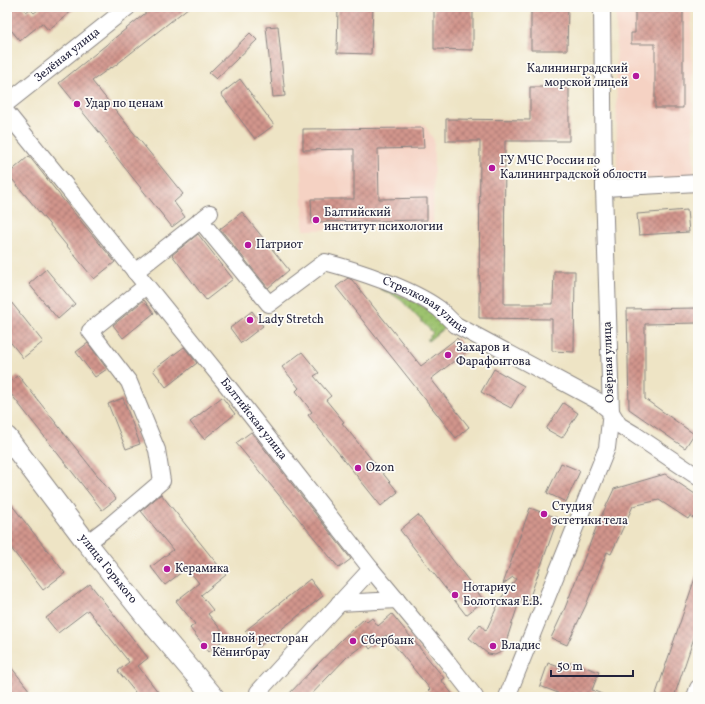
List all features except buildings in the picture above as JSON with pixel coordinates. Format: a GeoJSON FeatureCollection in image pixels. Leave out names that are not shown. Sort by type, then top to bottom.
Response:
{"type":"FeatureCollection","features":[{"type":"Feature","properties":{"kind":"main road","name":"улица Горького"},"geometry":{"type":"LineString","coordinates":[[7,437],[87,543],[214,697]]}},
{"type":"Feature","properties":{"kind":"main road","name":"улица Горького"},"geometry":{"type":"LineString","coordinates":[[7,459],[87,562],[196,697]]}},
{"type":"Feature","properties":{"kind":"street","name":"Зелёная улица"},"geometry":{"type":"LineString","coordinates":[[7,103],[128,7]]}},
{"type":"Feature","properties":{"kind":"street","name":"Озёрная улица"},"geometry":{"type":"LineString","coordinates":[[507,697],[607,448],[611,412],[604,188],[602,7]]}},
{"type":"Feature","properties":{"kind":"street","name":"Балтийская улица"},"geometry":{"type":"LineString","coordinates":[[7,113],[226,384],[371,569],[475,697]]}},
{"type":"Feature","properties":{"kind":"street"},"geometry":{"type":"LineString","coordinates":[[604,188],[698,183]]}},
{"type":"Feature","properties":{"kind":"street","name":"Стрелковая улица"},"geometry":{"type":"LineString","coordinates":[[135,272],[205,217],[269,304],[326,262],[373,277],[416,296],[437,308],[456,325],[598,401],[611,412],[619,425],[698,477]]}},
{"type":"Feature","properties":{"kind":"street"},"geometry":{"type":"LineString","coordinates":[[87,543],[162,481],[157,450],[129,382],[90,331],[146,286]]}},
{"type":"Feature","properties":{"kind":"street"},"geometry":{"type":"LineString","coordinates":[[258,692],[371,569]]}},
{"type":"Feature","properties":{"kind":"street"},"geometry":{"type":"LineString","coordinates":[[339,603],[397,600]]}},
{"type":"Feature","properties":{"kind":"street"},"geometry":{"type":"LineString","coordinates":[[695,697],[698,688]]}},
{"type":"Feature","properties":{"kind":"shaded area","name":"Калининградский морской лицей"},"geometry":{"type":"Polygon","coordinates":[[[616,7],[630,7],[630,14],[635,14],[635,33],[631,33],[631,44],[655,44],[655,108],[683,108],[683,11],[658,11],[658,7],[691,7],[694,178],[617,180],[616,7]]]}},
{"type":"Feature","properties":{"kind":"shaded area"},"geometry":{"type":"Polygon","coordinates":[[[424,124],[434,140],[433,229],[304,230],[300,129],[424,124]]]}},
{"type":"Feature","properties":{"kind":"green space"},"geometry":{"type":"Polygon","coordinates":[[[380,288],[415,302],[431,312],[445,325],[445,327],[428,341],[428,338],[433,333],[401,300],[380,288]]]}},
{"type":"Feature","properties":{"kind":"place","name":"Калининградский морской лицей"},"geometry":{"type":"Point","coordinates":[636,76]}},
{"type":"Feature","properties":{"kind":"place","name":"Удар по ценам"},"geometry":{"type":"Point","coordinates":[77,104]}},
{"type":"Feature","properties":{"kind":"place","name":"ГУ МЧС России по Калининградской облости"},"geometry":{"type":"Point","coordinates":[492,168]}},
{"type":"Feature","properties":{"kind":"place","name":"Балтийский институт психологии"},"geometry":{"type":"Point","coordinates":[316,220]}},
{"type":"Feature","properties":{"kind":"place","name":"Патриот"},"geometry":{"type":"Point","coordinates":[248,245]}},
{"type":"Feature","properties":{"kind":"place","name":"Lady Stretch"},"geometry":{"type":"Point","coordinates":[250,320]}},
{"type":"Feature","properties":{"kind":"place","name":"Захаров и Фарафонтова"},"geometry":{"type":"Point","coordinates":[448,355]}},
{"type":"Feature","properties":{"kind":"place","name":"Ozon"},"geometry":{"type":"Point","coordinates":[358,468]}},
{"type":"Feature","properties":{"kind":"place","name":"Студия эстетики тела"},"geometry":{"type":"Point","coordinates":[544,514]}},
{"type":"Feature","properties":{"kind":"place","name":"Керамика"},"geometry":{"type":"Point","coordinates":[167,569]}},
{"type":"Feature","properties":{"kind":"place","name":"Нотариус Болотская Е.В."},"geometry":{"type":"Point","coordinates":[455,595]}},
{"type":"Feature","properties":{"kind":"place","name":"Сбербанк"},"geometry":{"type":"Point","coordinates":[353,641]}},
{"type":"Feature","properties":{"kind":"place","name":"Пивной ресторан Кёнигбрау"},"geometry":{"type":"Point","coordinates":[204,646]}},
{"type":"Feature","properties":{"kind":"place","name":"Владис"},"geometry":{"type":"Point","coordinates":[493,646]}}]}
